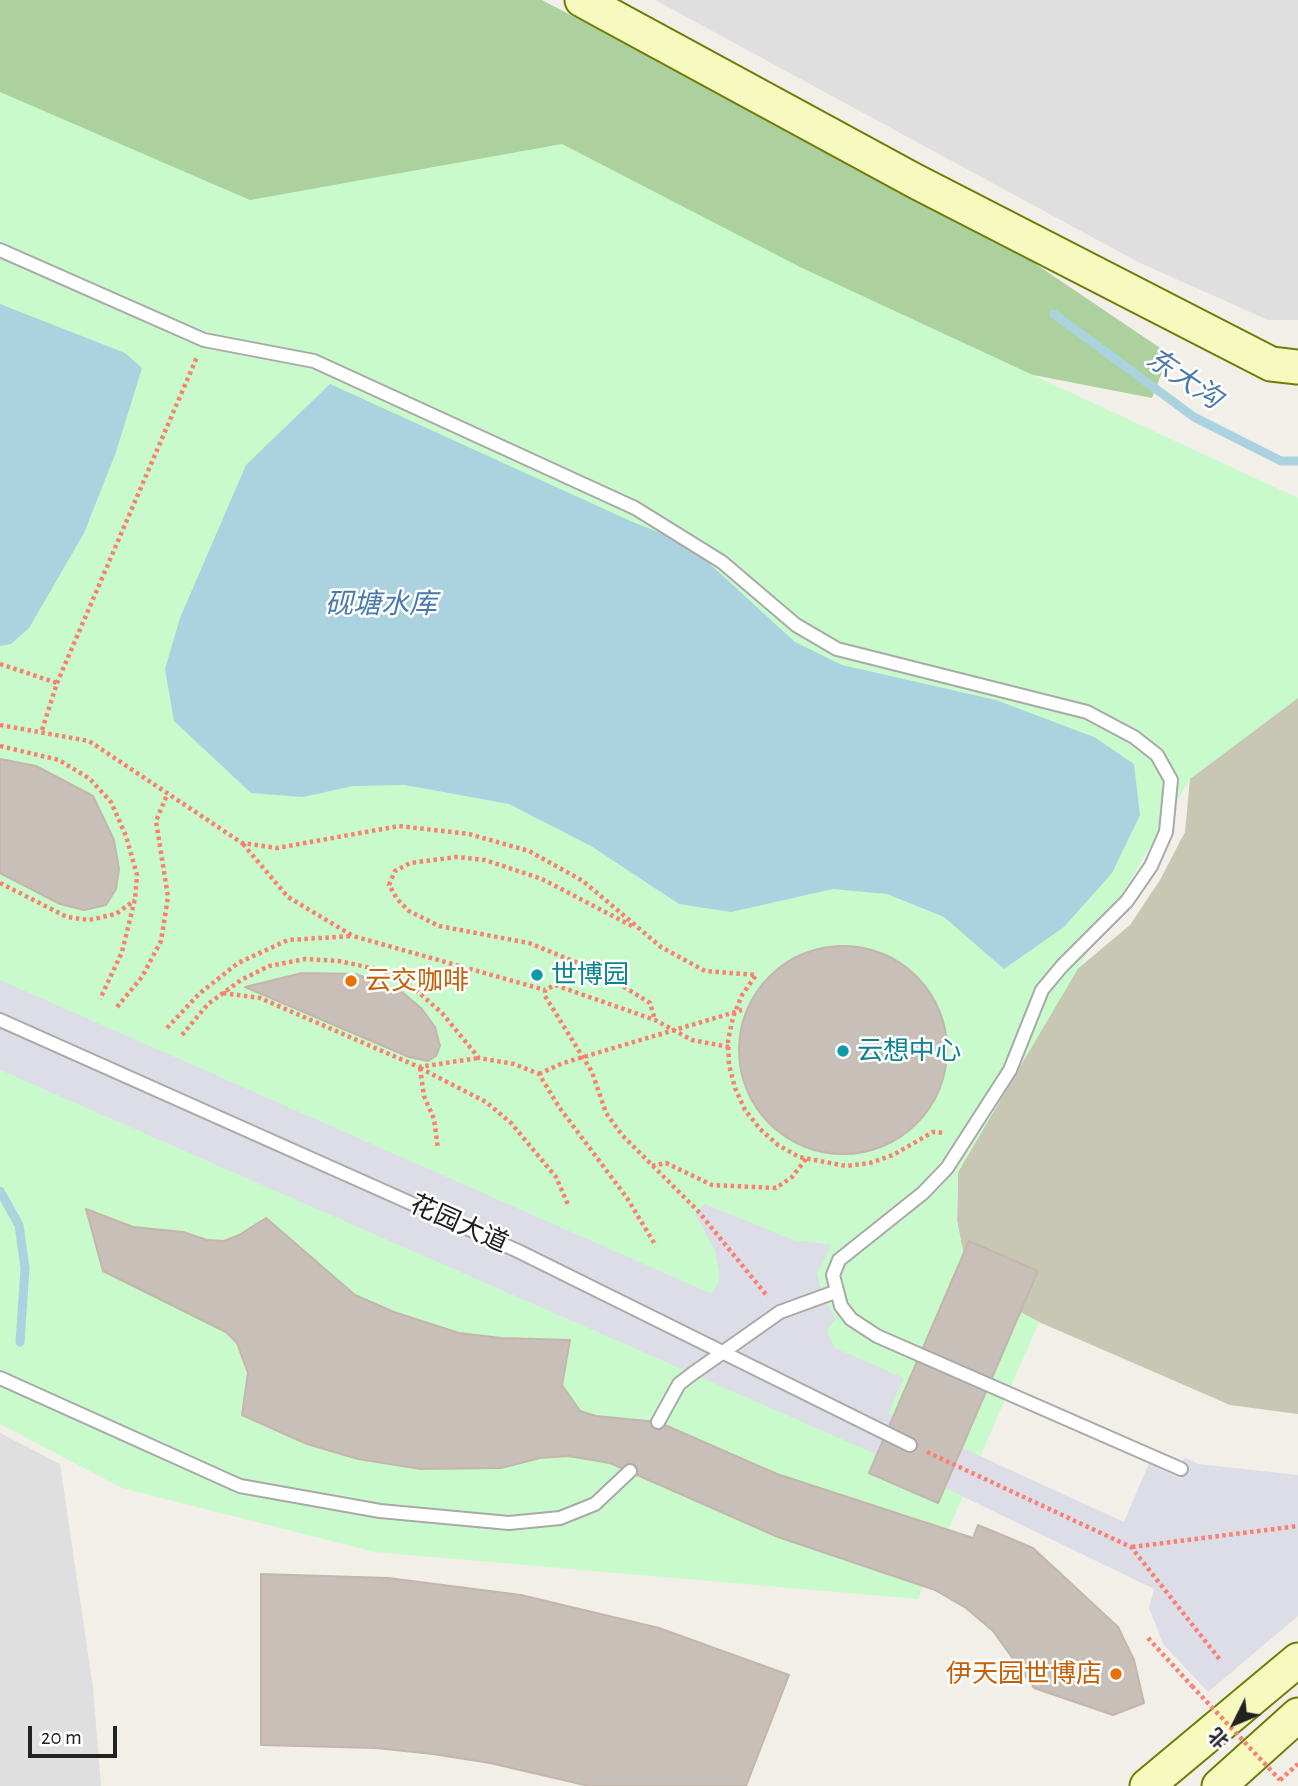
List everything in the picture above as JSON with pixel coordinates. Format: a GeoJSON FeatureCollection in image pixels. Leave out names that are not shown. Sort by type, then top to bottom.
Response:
{"type":"FeatureCollection","features":[{"type":"Feature","properties":{"kind":"street"},"geometry":{"type":"LineString","coordinates":[[582,0],[915,181],[1136,295],[1271,364],[1298,368]]}},
{"type":"Feature","properties":{"kind":"street"},"geometry":{"type":"LineString","coordinates":[[1147,1786],[1298,1660]]}},
{"type":"Feature","properties":{"kind":"street"},"geometry":{"type":"LineString","coordinates":[[1219,1786],[1298,1715]]}},
{"type":"Feature","properties":{"kind":"lane"},"geometry":{"type":"LineString","coordinates":[[0,250],[204,340],[314,361],[635,508],[722,562],[796,625],[837,649],[1087,712],[1134,737],[1157,755],[1171,780],[1166,832],[1152,866],[1127,901],[1062,965],[1041,990],[1010,1070],[947,1168],[923,1193],[839,1260],[833,1275],[835,1292],[851,1319],[877,1336],[1181,1469]]}},
{"type":"Feature","properties":{"kind":"lane","name":"花园大道"},"geometry":{"type":"LineString","coordinates":[[0,1020],[518,1251],[910,1445]]}},
{"type":"Feature","properties":{"kind":"lane"},"geometry":{"type":"LineString","coordinates":[[658,1422],[679,1384],[722,1352],[780,1312],[835,1292]]}},
{"type":"Feature","properties":{"kind":"lane"},"geometry":{"type":"LineString","coordinates":[[0,1378],[240,1486],[380,1511],[509,1522],[560,1518],[595,1504],[629,1471]]}},
{"type":"Feature","properties":{"kind":"path"},"geometry":{"type":"LineString","coordinates":[[42,730],[57,683],[204,340]]}},
{"type":"Feature","properties":{"kind":"path"},"geometry":{"type":"LineString","coordinates":[[0,664],[57,683]]}},
{"type":"Feature","properties":{"kind":"path"},"geometry":{"type":"LineString","coordinates":[[0,725],[42,730],[89,741],[242,843],[288,897],[353,936],[545,990],[555,985],[655,1020],[692,1040],[729,1047]]}},
{"type":"Feature","properties":{"kind":"path"},"geometry":{"type":"LineString","coordinates":[[0,746],[60,760],[90,779],[111,802],[127,836],[137,874],[135,900],[122,952],[100,999]]}},
{"type":"Feature","properties":{"kind":"path"},"geometry":{"type":"LineString","coordinates":[[117,1007],[142,977],[161,941],[168,897],[156,821],[167,795]]}},
{"type":"Feature","properties":{"kind":"path"},"geometry":{"type":"LineString","coordinates":[[242,843],[277,848],[399,826],[469,834],[529,851],[583,881],[661,947],[705,971],[756,975],[742,995],[733,1017],[729,1047],[735,1088],[745,1110],[760,1129],[778,1145],[806,1159],[846,1166],[870,1163],[894,1155],[933,1132],[968,1134]]}},
{"type":"Feature","properties":{"kind":"path"},"geometry":{"type":"LineString","coordinates":[[639,930],[542,879],[485,860],[457,857],[410,863],[395,871],[390,885],[397,899],[409,911],[439,926],[529,943],[600,972],[650,1003],[655,1020]]}},
{"type":"Feature","properties":{"kind":"path"},"geometry":{"type":"LineString","coordinates":[[0,885],[66,917],[89,920],[116,914],[135,900]]}},
{"type":"Feature","properties":{"kind":"path"},"geometry":{"type":"LineString","coordinates":[[167,1028],[199,994],[238,963],[288,940],[353,936]]}},
{"type":"Feature","properties":{"kind":"path"},"geometry":{"type":"LineString","coordinates":[[182,1035],[208,1004],[269,966],[304,959],[340,961],[381,970],[417,990],[442,1013],[478,1058]]}},
{"type":"Feature","properties":{"kind":"path"},"geometry":{"type":"LineString","coordinates":[[545,990],[545,996],[592,1072],[606,1113],[652,1166],[698,1211],[780,1312]]}},
{"type":"Feature","properties":{"kind":"path"},"geometry":{"type":"LineString","coordinates":[[223,993],[260,998],[419,1067],[486,1102],[511,1123],[556,1177],[569,1207]]}},
{"type":"Feature","properties":{"kind":"path"},"geometry":{"type":"LineString","coordinates":[[539,1074],[564,1063],[742,1010]]}},
{"type":"Feature","properties":{"kind":"path"},"geometry":{"type":"LineString","coordinates":[[419,1067],[478,1058],[514,1064],[539,1074],[656,1246]]}},
{"type":"Feature","properties":{"kind":"path"},"geometry":{"type":"LineString","coordinates":[[419,1067],[424,1096],[434,1119],[438,1149]]}},
{"type":"Feature","properties":{"kind":"path"},"geometry":{"type":"LineString","coordinates":[[652,1166],[666,1163],[712,1185],[776,1188],[792,1177],[806,1159]]}},
{"type":"Feature","properties":{"kind":"path"},"geometry":{"type":"LineString","coordinates":[[910,1445],[1132,1548],[1221,1661]]}},
{"type":"Feature","properties":{"kind":"path"},"geometry":{"type":"LineString","coordinates":[[1132,1548],[1298,1526]]}},
{"type":"Feature","properties":{"kind":"path"},"geometry":{"type":"LineString","coordinates":[[1148,1638],[1280,1780],[1298,1764]]}},
{"type":"Feature","properties":{"kind":"shaded area"},"geometry":{"type":"Polygon","coordinates":[[[655,0],[1298,0],[1298,320],[1268,320],[1138,262],[655,0]]]}},
{"type":"Feature","properties":{"kind":"shaded area"},"geometry":{"type":"Polygon","coordinates":[[[1298,527],[1298,1414],[1230,1405],[1039,1322],[970,1286],[957,1221],[958,1172],[1075,971],[1130,925],[1160,880],[1185,832],[1190,778],[1298,527]]]}},
{"type":"Feature","properties":{"kind":"shaded area"},"geometry":{"type":"Polygon","coordinates":[[[0,980],[712,1294],[720,1278],[715,1250],[695,1214],[705,1204],[793,1240],[832,1245],[817,1273],[822,1296],[836,1319],[828,1328],[828,1335],[835,1348],[904,1378],[888,1414],[1124,1522],[1149,1463],[1177,1477],[1185,1457],[1198,1464],[1298,1475],[1298,1616],[1208,1692],[1163,1644],[1149,1608],[1154,1589],[871,1452],[0,1070],[0,980]]]}},
{"type":"Feature","properties":{"kind":"shaded area"},"geometry":{"type":"Polygon","coordinates":[[[0,1433],[60,1464],[93,1688],[101,1786],[0,1786],[0,1433]]]}},
{"type":"Feature","properties":{"kind":"green space"},"geometry":{"type":"Polygon","coordinates":[[[0,0],[542,0],[1012,248],[1169,354],[1152,398],[384,249],[0,205],[0,0]]]}},
{"type":"Feature","properties":{"kind":"green space","name":"世博园"},"geometry":{"type":"Polygon","coordinates":[[[0,92],[250,200],[562,144],[800,267],[1298,498],[1298,698],[1190,779],[958,1172],[957,1221],[970,1285],[1039,1322],[918,1599],[375,1552],[122,1488],[0,1424],[0,92]]]}},
{"type":"Feature","properties":{"kind":"water"},"geometry":{"type":"Polygon","coordinates":[[[0,304],[125,353],[142,368],[116,452],[84,533],[29,628],[11,644],[0,646],[0,304]]]}},
{"type":"Feature","properties":{"kind":"water","name":"砚塘水库"},"geometry":{"type":"Polygon","coordinates":[[[330,384],[635,523],[687,543],[795,642],[842,665],[996,700],[1094,737],[1134,764],[1140,815],[1112,873],[1064,927],[1004,969],[944,917],[887,894],[833,889],[731,912],[679,904],[591,846],[509,804],[405,785],[353,786],[303,797],[251,793],[174,721],[165,669],[180,618],[246,465],[330,384]]]}},
{"type":"Feature","properties":{"kind":"building"},"geometry":{"type":"Polygon","coordinates":[[[0,759],[36,766],[93,796],[114,840],[119,869],[116,889],[106,905],[84,910],[60,904],[0,873],[0,759]]]}},
{"type":"Feature","properties":{"kind":"building","name":"云想中心"},"geometry":{"type":"Polygon","coordinates":[[[843,946],[883,954],[916,977],[939,1010],[947,1050],[939,1090],[916,1123],[883,1146],[843,1154],[803,1146],[770,1123],[747,1090],[739,1050],[747,1010],[770,977],[803,954],[843,946]]]}},
{"type":"Feature","properties":{"kind":"building"},"geometry":{"type":"Polygon","coordinates":[[[302,973],[356,974],[402,992],[422,1009],[435,1027],[440,1046],[436,1056],[428,1061],[409,1057],[245,987],[302,973]]]}},
{"type":"Feature","properties":{"kind":"building"},"geometry":{"type":"Polygon","coordinates":[[[86,1209],[133,1227],[183,1232],[207,1240],[224,1241],[266,1218],[355,1295],[394,1312],[459,1333],[501,1338],[570,1340],[562,1385],[580,1411],[596,1416],[658,1422],[777,1474],[973,1538],[978,1525],[1033,1548],[1118,1627],[1134,1660],[1144,1703],[1113,1715],[1034,1688],[993,1631],[966,1608],[935,1590],[778,1537],[610,1463],[568,1456],[540,1458],[501,1468],[421,1469],[358,1459],[307,1444],[242,1415],[248,1373],[237,1343],[226,1332],[103,1271],[86,1209]]]}},
{"type":"Feature","properties":{"kind":"building"},"geometry":{"type":"Polygon","coordinates":[[[969,1241],[1038,1271],[938,1503],[869,1473],[969,1241]]]}},
{"type":"Feature","properties":{"kind":"building"},"geometry":{"type":"Polygon","coordinates":[[[261,1574],[388,1578],[521,1595],[659,1628],[789,1675],[746,1786],[589,1786],[490,1763],[433,1754],[376,1748],[261,1745],[261,1574]]]}},
{"type":"Feature","properties":{"kind":"waterway","name":"东大沟"},"geometry":{"type":"LineString","coordinates":[[1054,314],[1194,417],[1281,461],[1298,461]]}},
{"type":"Feature","properties":{"kind":"waterway"},"geometry":{"type":"LineString","coordinates":[[0,1191],[19,1225],[25,1268],[20,1342]]}},
{"type":"Feature","properties":{"kind":"place","name":"世博园"},"geometry":{"type":"Point","coordinates":[537,975]}},
{"type":"Feature","properties":{"kind":"place","name":"云交咖啡"},"geometry":{"type":"Point","coordinates":[351,981]}},
{"type":"Feature","properties":{"kind":"place","name":"云想中心"},"geometry":{"type":"Point","coordinates":[843,1051]}},
{"type":"Feature","properties":{"kind":"place","name":"伊天园世博店"},"geometry":{"type":"Point","coordinates":[1116,1674]}}]}
